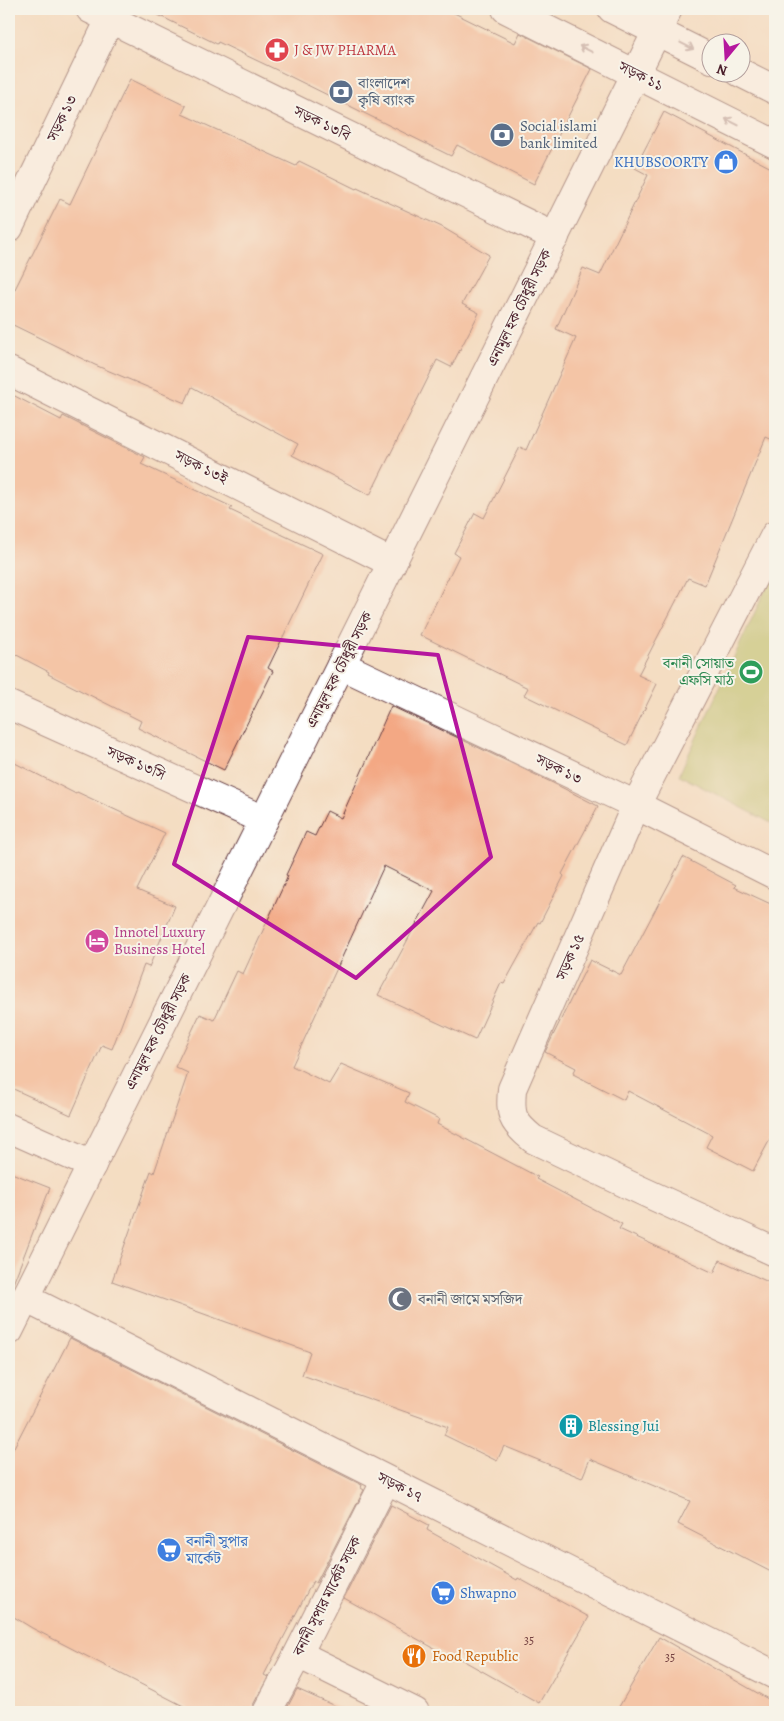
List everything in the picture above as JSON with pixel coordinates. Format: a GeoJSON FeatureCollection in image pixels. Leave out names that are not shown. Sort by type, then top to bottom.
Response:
{"type":"FeatureCollection","features":[{"type":"Feature","properties":{"kind":"street","name":"সড়ক ১১"},"geometry":{"type":"LineString","coordinates":[[506,9],[775,144]]}},
{"type":"Feature","properties":{"kind":"street"},"geometry":{"type":"LineString","coordinates":[[612,9],[663,20],[702,51]]}},
{"type":"Feature","properties":{"kind":"street","name":"সড়ক ১৩"},"geometry":{"type":"LineString","coordinates":[[9,228],[105,12]]}},
{"type":"Feature","properties":{"kind":"street","name":"সড়ক ১৩বি"},"geometry":{"type":"LineString","coordinates":[[105,12],[555,237]]}},
{"type":"Feature","properties":{"kind":"street","name":"এনামুল হক চৌধুরী সড়ক"},"geometry":{"type":"LineString","coordinates":[[9,1331],[663,20]]}},
{"type":"Feature","properties":{"kind":"street"},"geometry":{"type":"LineString","coordinates":[[752,78],[775,90]]}},
{"type":"Feature","properties":{"kind":"street","name":"সড়ক ১৩ই"},"geometry":{"type":"LineString","coordinates":[[9,371],[392,563]]}},
{"type":"Feature","properties":{"kind":"street","name":"সড়ক ১৫"},"geometry":{"type":"LineString","coordinates":[[775,535],[636,805],[512,1089],[511,1111],[520,1129],[532,1139],[775,1252]]}},
{"type":"Feature","properties":{"kind":"street","name":"সড়ক ১৩"},"geometry":{"type":"LineString","coordinates":[[341,665],[636,805],[775,875]]}},
{"type":"Feature","properties":{"kind":"street","name":"সড়ক ১৩সি"},"geometry":{"type":"LineString","coordinates":[[9,705],[264,820]]}},
{"type":"Feature","properties":{"kind":"street"},"geometry":{"type":"LineString","coordinates":[[9,1128],[92,1165]]}},
{"type":"Feature","properties":{"kind":"street","name":"সড়ক ১৭"},"geometry":{"type":"LineString","coordinates":[[25,1298],[775,1675]]}},
{"type":"Feature","properties":{"kind":"street","name":"বনানী সুপার মার্কেট সড়ক"},"geometry":{"type":"LineString","coordinates":[[266,1712],[298,1654],[386,1480]]}},
{"type":"Feature","properties":{"kind":"street"},"geometry":{"type":"LineString","coordinates":[[298,1654],[415,1712]]}},
{"type":"Feature","properties":{"kind":"highlighted area"},"geometry":{"type":"Polygon","coordinates":[[[248,637],[438,655],[491,857],[356,978],[174,864],[248,637]]]}},
{"type":"Feature","properties":{"kind":"green space","name":"বনানী সোয়াত এফসি মাঠ"},"geometry":{"type":"Polygon","coordinates":[[[775,569],[775,825],[679,775],[775,569]]]}},
{"type":"Feature","properties":{"kind":"building"},"geometry":{"type":"Polygon","coordinates":[[[146,9],[446,9],[515,43],[520,33],[592,69],[534,184],[457,145],[451,156],[281,72],[218,42],[217,44],[146,9]]]}},
{"type":"Feature","properties":{"kind":"building"},"geometry":{"type":"Polygon","coordinates":[[[130,79],[186,106],[182,114],[296,166],[299,161],[356,189],[442,227],[489,255],[462,304],[479,313],[451,367],[437,360],[370,495],[292,455],[298,444],[192,387],[185,403],[95,365],[9,323],[9,301],[60,199],[70,204],[130,79]]]}},
{"type":"Feature","properties":{"kind":"building"},"geometry":{"type":"Polygon","coordinates":[[[664,112],[775,170],[775,441],[766,437],[705,585],[688,578],[638,675],[657,684],[627,745],[524,695],[528,688],[420,635],[459,556],[454,553],[475,513],[484,518],[520,447],[526,450],[576,338],[556,329],[583,268],[600,275],[648,175],[635,168],[664,112]]]}},
{"type":"Feature","properties":{"kind":"building"},"geometry":{"type":"Polygon","coordinates":[[[9,393],[61,420],[63,416],[145,457],[141,464],[232,507],[230,510],[323,554],[268,668],[273,671],[224,770],[138,728],[141,721],[48,674],[49,672],[9,651],[9,393]]]}},
{"type":"Feature","properties":{"kind":"building"},"geometry":{"type":"Polygon","coordinates":[[[391,706],[598,806],[562,874],[564,876],[540,923],[538,922],[504,984],[501,983],[475,1040],[378,995],[434,891],[384,866],[292,1066],[329,1084],[341,1064],[409,1093],[405,1102],[439,1119],[437,1124],[622,1224],[619,1229],[714,1273],[720,1260],[775,1285],[775,1574],[678,1524],[690,1501],[590,1459],[582,1478],[504,1446],[497,1461],[444,1435],[448,1427],[302,1375],[310,1352],[112,1281],[151,1171],[154,1173],[188,1073],[175,1067],[200,1014],[214,1020],[237,971],[243,974],[306,832],[315,836],[327,811],[341,818],[391,706]]]}},
{"type":"Feature","properties":{"kind":"building"},"geometry":{"type":"Polygon","coordinates":[[[9,760],[76,794],[77,792],[165,833],[137,890],[175,906],[149,967],[144,965],[112,1049],[102,1045],[71,1115],[9,1087],[9,760]]]}},
{"type":"Feature","properties":{"kind":"building"},"geometry":{"type":"Polygon","coordinates":[[[683,857],[736,885],[734,887],[775,906],[775,1130],[753,1171],[706,1147],[712,1135],[628,1091],[624,1100],[573,1074],[576,1068],[545,1052],[590,960],[621,975],[683,857]]]}},
{"type":"Feature","properties":{"kind":"building"},"geometry":{"type":"Polygon","coordinates":[[[9,1172],[50,1188],[11,1289],[9,1289],[9,1172]]]}},
{"type":"Feature","properties":{"kind":"building","name":"বনানী সুপার মার্কেট"},"geometry":{"type":"Polygon","coordinates":[[[70,1338],[362,1485],[361,1488],[364,1490],[316,1583],[313,1581],[264,1675],[268,1677],[251,1712],[195,1712],[32,1628],[9,1614],[9,1457],[70,1338]]]}},
{"type":"Feature","properties":{"kind":"building"},"geometry":{"type":"Polygon","coordinates":[[[391,1505],[429,1525],[427,1530],[589,1617],[539,1703],[457,1657],[455,1660],[344,1598],[391,1505]]]}},
{"type":"Feature","properties":{"kind":"building"},"geometry":{"type":"Polygon","coordinates":[[[659,1637],[775,1703],[775,1712],[616,1712],[659,1637]]]}},
{"type":"Feature","properties":{"kind":"building"},"geometry":{"type":"Polygon","coordinates":[[[297,1689],[348,1712],[285,1712],[297,1689]]]}},
{"type":"Feature","properties":{"kind":"place","name":"J & JW PHARMA"},"geometry":{"type":"Point","coordinates":[277,50]}},
{"type":"Feature","properties":{"kind":"place","name":"বাংলাদেশ কৃষি ব্যাংক"},"geometry":{"type":"Point","coordinates":[341,92]}},
{"type":"Feature","properties":{"kind":"place","name":"Social islami bank limited"},"geometry":{"type":"Point","coordinates":[502,135]}},
{"type":"Feature","properties":{"kind":"place","name":"KHUBSOORTY"},"geometry":{"type":"Point","coordinates":[726,162]}},
{"type":"Feature","properties":{"kind":"place","name":"বনানী সোয়াত এফসি মাঠ"},"geometry":{"type":"Point","coordinates":[751,672]}},
{"type":"Feature","properties":{"kind":"place","name":"Innotel Luxury Business Hotel"},"geometry":{"type":"Point","coordinates":[97,941]}},
{"type":"Feature","properties":{"kind":"place","name":"বনানী জামে মসজিদ"},"geometry":{"type":"Point","coordinates":[400,1299]}},
{"type":"Feature","properties":{"kind":"place","name":"Blessing Jui"},"geometry":{"type":"Point","coordinates":[571,1426]}},
{"type":"Feature","properties":{"kind":"place","name":"বনানী সুপার মার্কেট"},"geometry":{"type":"Point","coordinates":[169,1550]}},
{"type":"Feature","properties":{"kind":"place","name":"Shwapno"},"geometry":{"type":"Point","coordinates":[443,1593]}},
{"type":"Feature","properties":{"kind":"place","name":"Food Republic"},"geometry":{"type":"Point","coordinates":[414,1656]}}]}
